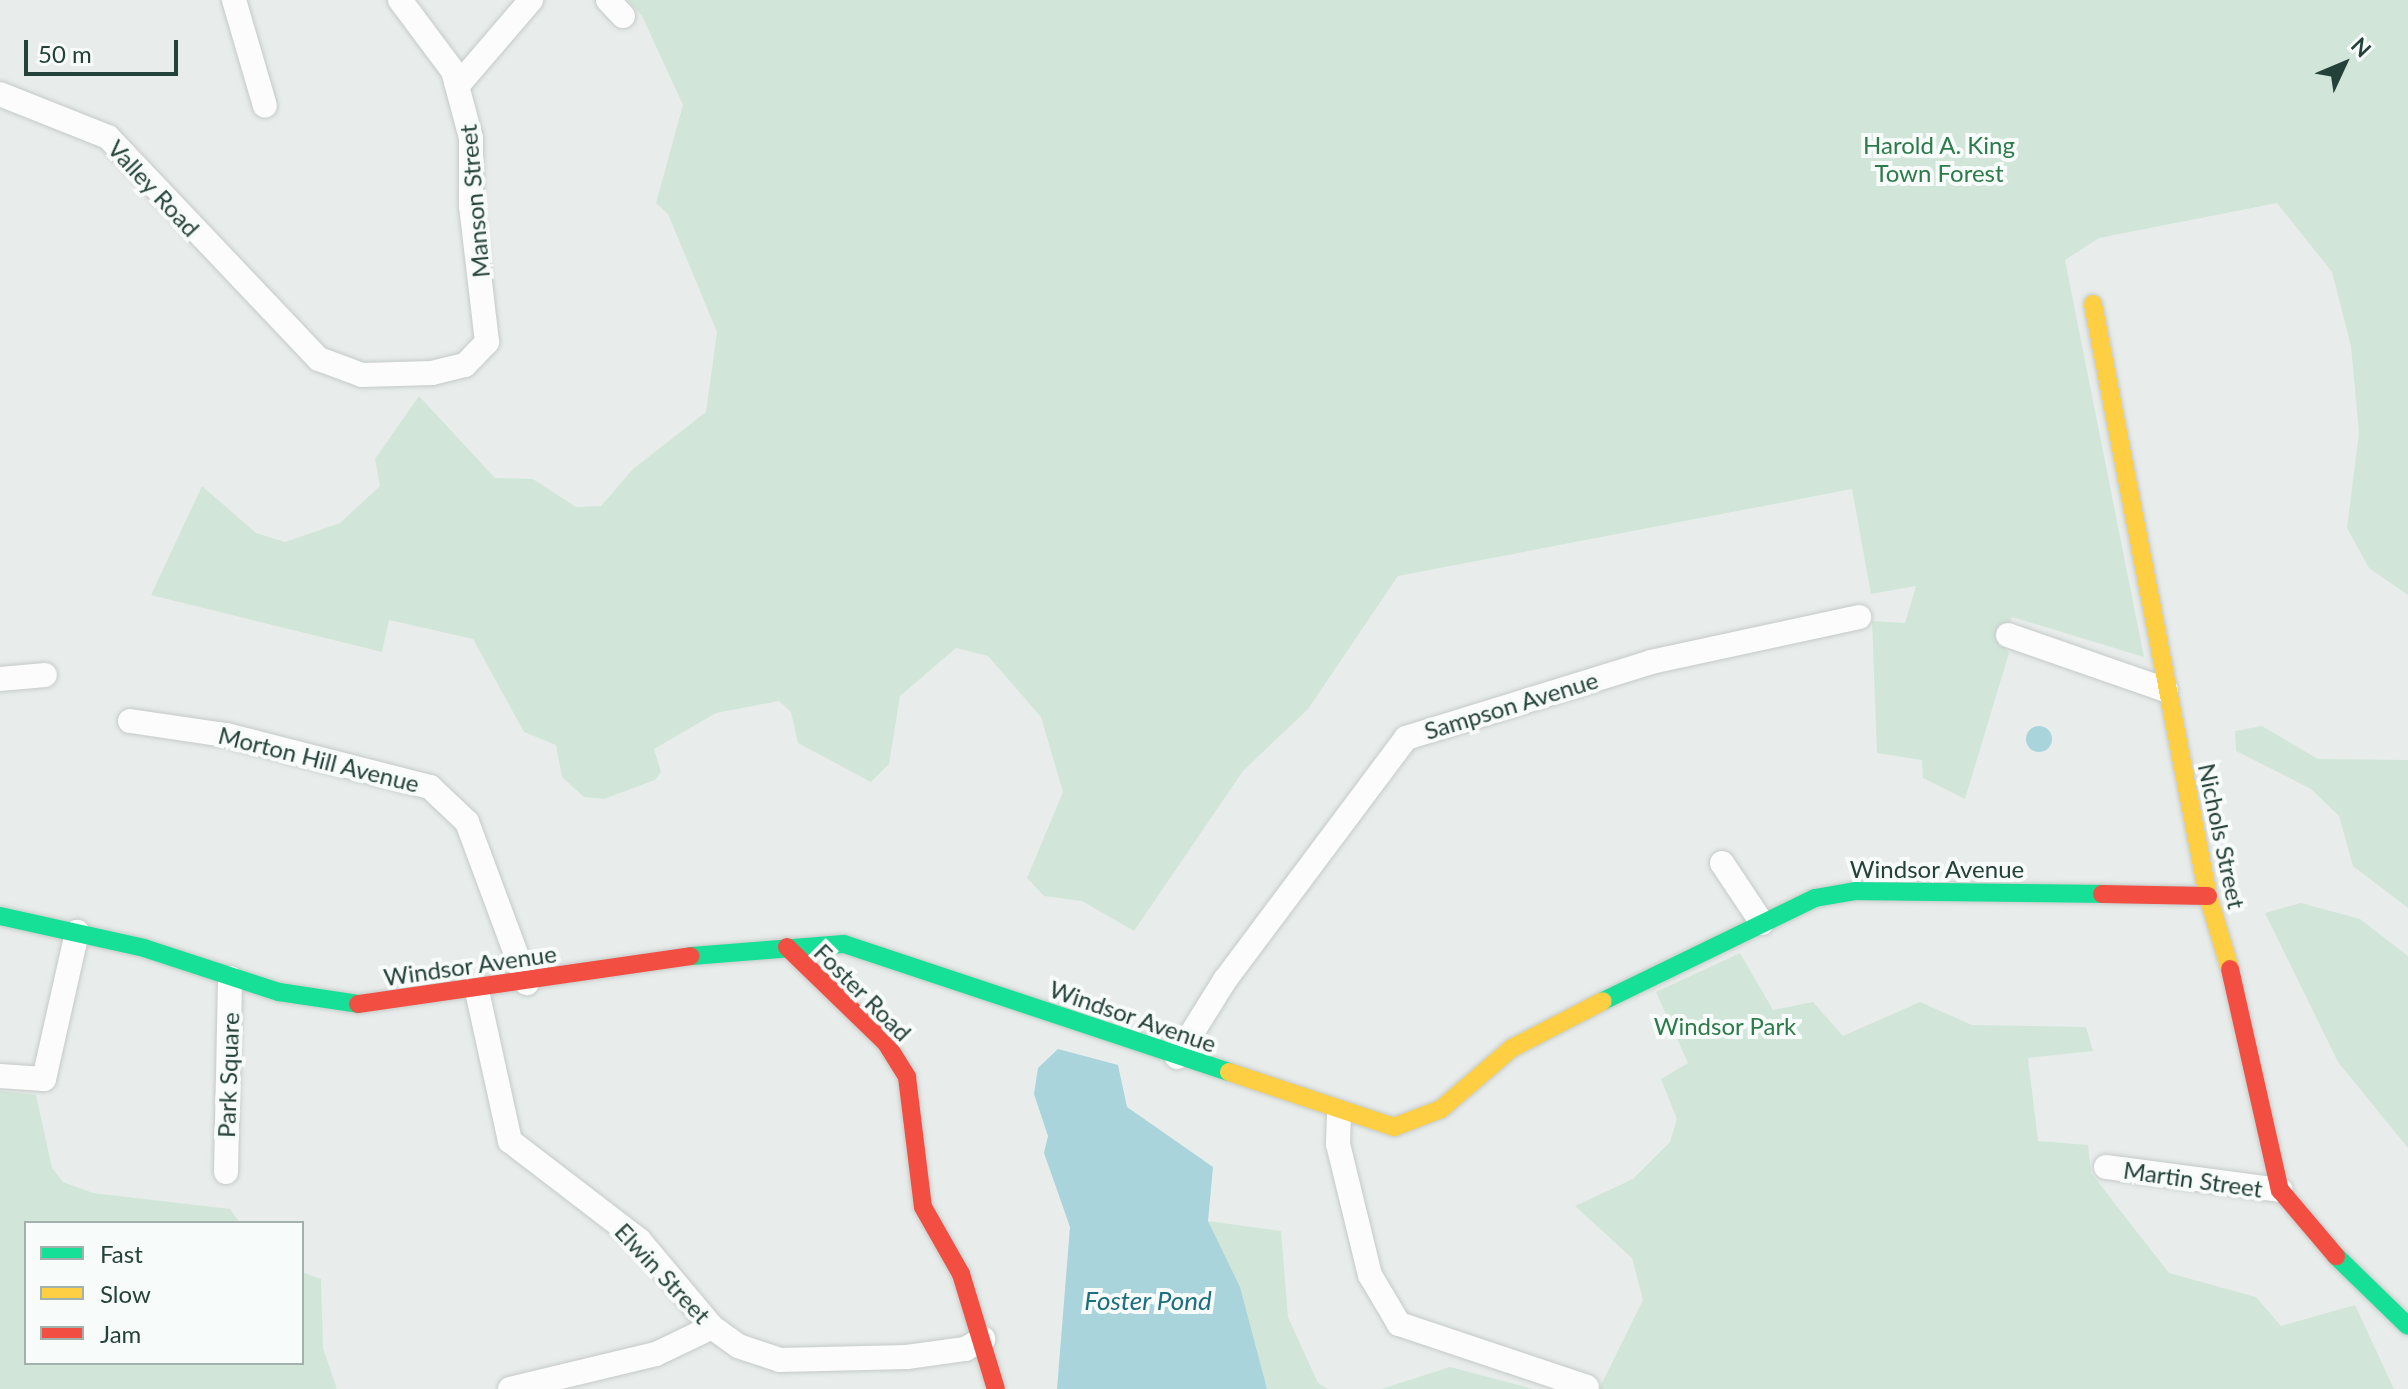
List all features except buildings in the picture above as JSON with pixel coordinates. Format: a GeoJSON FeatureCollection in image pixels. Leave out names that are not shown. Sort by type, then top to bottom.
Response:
{"type":"FeatureCollection","features":[{"type":"Feature","properties":{"kind":"street"},"geometry":{"type":"LineString","coordinates":[[234,0],[265,106]]}},
{"type":"Feature","properties":{"kind":"street","name":"Manson Street"},"geometry":{"type":"LineString","coordinates":[[279,323],[319,359],[362,375],[432,373],[479,357],[487,342],[471,206],[471,138],[459,84],[400,0]]}},
{"type":"Feature","properties":{"kind":"street"},"geometry":{"type":"LineString","coordinates":[[459,84],[531,0]]}},
{"type":"Feature","properties":{"kind":"street","name":"Valley Road"},"geometry":{"type":"LineString","coordinates":[[0,94],[108,137],[279,323]]}},
{"type":"Feature","properties":{"kind":"street","name":"Nichols Street"},"geometry":{"type":"LineString","coordinates":[[2093,304],[2208,896],[2245,1019],[2280,1190],[2299,1221],[2408,1326]]}},
{"type":"Feature","properties":{"kind":"street","name":"Sampson Avenue"},"geometry":{"type":"LineString","coordinates":[[1177,1057],[1225,980],[1406,738],[1651,662],[1859,617]]}},
{"type":"Feature","properties":{"kind":"street"},"geometry":{"type":"LineString","coordinates":[[2008,635],[2166,690]]}},
{"type":"Feature","properties":{"kind":"street"},"geometry":{"type":"LineString","coordinates":[[0,679],[45,675]]}},
{"type":"Feature","properties":{"kind":"street","name":"Morton Hill Avenue"},"geometry":{"type":"LineString","coordinates":[[130,721],[226,735],[430,787],[467,822],[527,983]]}},
{"type":"Feature","properties":{"kind":"street"},"geometry":{"type":"LineString","coordinates":[[1722,863],[1762,923]]}},
{"type":"Feature","properties":{"kind":"street","name":"Windsor Avenue"},"geometry":{"type":"LineString","coordinates":[[0,916],[77,932],[230,978],[356,1004],[477,991],[650,959],[787,947],[811,941],[862,948],[1339,1114],[1394,1127],[1426,1117],[1520,1043],[1815,898],[1856,891],[2208,896]]}},
{"type":"Feature","properties":{"kind":"street"},"geometry":{"type":"LineString","coordinates":[[0,1076],[44,1079],[77,932]]}},
{"type":"Feature","properties":{"kind":"street","name":"Foster Road"},"geometry":{"type":"LineString","coordinates":[[787,947],[900,1062],[911,1091],[923,1207],[961,1274],[996,1389]]}},
{"type":"Feature","properties":{"kind":"street","name":"Park Square"},"geometry":{"type":"LineString","coordinates":[[226,1172],[230,978]]}},
{"type":"Feature","properties":{"kind":"street","name":"Elwin Street"},"geometry":{"type":"LineString","coordinates":[[477,991],[510,1141],[639,1240],[712,1327],[759,1357],[780,1360],[937,1356],[983,1339]]}},
{"type":"Feature","properties":{"kind":"street"},"geometry":{"type":"LineString","coordinates":[[1339,1114],[1338,1144],[1370,1275],[1399,1324],[1587,1387]]}},
{"type":"Feature","properties":{"kind":"street","name":"Martin Street"},"geometry":{"type":"LineString","coordinates":[[2106,1167],[2280,1190]]}},
{"type":"Feature","properties":{"kind":"street"},"geometry":{"type":"LineString","coordinates":[[510,1389],[656,1354],[712,1327]]}},
{"type":"Feature","properties":{"kind":"green space","name":"Harold A. King Town Forest"},"geometry":{"type":"Polygon","coordinates":[[[628,0],[2408,0],[2408,595],[2369,568],[2347,528],[2359,433],[2351,346],[2332,272],[2277,203],[2099,238],[2065,260],[2144,657],[2012,617],[2002,645],[2009,653],[1965,799],[1923,778],[1922,760],[1877,753],[1872,621],[1905,623],[1916,586],[1871,594],[1852,489],[1398,576],[1308,709],[1243,771],[1134,931],[1082,901],[1044,896],[1027,878],[1063,792],[1041,717],[988,656],[956,648],[900,696],[889,764],[871,782],[798,743],[791,712],[779,701],[716,713],[654,749],[661,772],[655,780],[604,799],[584,797],[562,777],[556,745],[524,732],[473,639],[389,620],[382,652],[151,595],[202,486],[256,533],[285,542],[340,523],[380,486],[375,459],[419,396],[495,478],[533,479],[576,507],[601,506],[633,469],[706,412],[717,332],[668,214],[656,203],[683,105],[642,16],[628,0]]]}},
{"type":"Feature","properties":{"kind":"green space"},"geometry":{"type":"Polygon","coordinates":[[[2262,726],[2318,759],[2408,760],[2408,908],[2353,866],[2339,816],[2311,789],[2236,751],[2235,731],[2262,726]]]}},
{"type":"Feature","properties":{"kind":"green space"},"geometry":{"type":"Polygon","coordinates":[[[2301,903],[2360,919],[2408,956],[2408,1148],[2338,1062],[2265,913],[2301,903]]]}},
{"type":"Feature","properties":{"kind":"green space","name":"Windsor Park"},"geometry":{"type":"Polygon","coordinates":[[[1740,953],[1773,1010],[1813,1002],[1843,1036],[1920,1002],[1972,1025],[2086,1027],[2093,1051],[2028,1058],[2038,1141],[2088,1145],[2091,1173],[2169,1273],[2256,1297],[2281,1326],[2355,1305],[2394,1389],[1599,1389],[1643,1300],[1632,1258],[1575,1206],[1633,1179],[1670,1142],[1677,1119],[1661,1079],[1688,1063],[1656,992],[1740,953]]]}},
{"type":"Feature","properties":{"kind":"green space"},"geometry":{"type":"Polygon","coordinates":[[[0,1091],[36,1095],[52,1168],[63,1182],[93,1193],[230,1209],[239,1221],[24,1221],[24,1365],[304,1365],[304,1273],[321,1279],[323,1348],[337,1389],[0,1389],[0,1091]]]}},
{"type":"Feature","properties":{"kind":"green space"},"geometry":{"type":"Polygon","coordinates":[[[1208,1221],[1281,1231],[1288,1317],[1318,1383],[1328,1389],[1267,1389],[1208,1221]]]}},
{"type":"Feature","properties":{"kind":"green space"},"geometry":{"type":"Polygon","coordinates":[[[1450,1367],[1534,1389],[1381,1389],[1450,1367]]]}},
{"type":"Feature","properties":{"kind":"water"},"geometry":{"type":"Polygon","coordinates":[[[2039,726],[2048,730],[2052,739],[2048,748],[2039,752],[2030,748],[2026,739],[2030,730],[2039,726]]]}},
{"type":"Feature","properties":{"kind":"water","name":"Foster Pond"},"geometry":{"type":"Polygon","coordinates":[[[1058,1049],[1118,1065],[1127,1107],[1213,1167],[1208,1221],[1240,1287],[1267,1389],[1057,1389],[1070,1227],[1044,1153],[1048,1136],[1034,1094],[1038,1068],[1058,1049]]]}},
{"type":"Feature","properties":{"kind":"traffic: fast"},"geometry":{"type":"LineString","coordinates":[[1603,1001],[1815,898],[1856,891],[2102,894]]}},
{"type":"Feature","properties":{"kind":"traffic: fast"},"geometry":{"type":"LineString","coordinates":[[0,916],[144,948],[279,992],[358,1004]]}},
{"type":"Feature","properties":{"kind":"traffic: fast"},"geometry":{"type":"LineString","coordinates":[[691,956],[844,944],[1229,1072]]}},
{"type":"Feature","properties":{"kind":"traffic: fast"},"geometry":{"type":"LineString","coordinates":[[2336,1256],[2408,1326]]}},
{"type":"Feature","properties":{"kind":"traffic: slow"},"geometry":{"type":"LineString","coordinates":[[2093,304],[2208,896],[2230,969]]}},
{"type":"Feature","properties":{"kind":"traffic: slow"},"geometry":{"type":"LineString","coordinates":[[1229,1072],[1394,1127],[1441,1109],[1512,1048],[1603,1001]]}},
{"type":"Feature","properties":{"kind":"traffic: jam"},"geometry":{"type":"LineString","coordinates":[[2102,894],[2208,896]]}},
{"type":"Feature","properties":{"kind":"traffic: jam"},"geometry":{"type":"LineString","coordinates":[[787,947],[886,1043],[907,1077],[923,1207],[961,1274],[996,1389]]}},
{"type":"Feature","properties":{"kind":"traffic: jam"},"geometry":{"type":"LineString","coordinates":[[358,1004],[691,956]]}},
{"type":"Feature","properties":{"kind":"traffic: jam"},"geometry":{"type":"LineString","coordinates":[[2230,969],[2280,1190],[2336,1256]]}}]}
